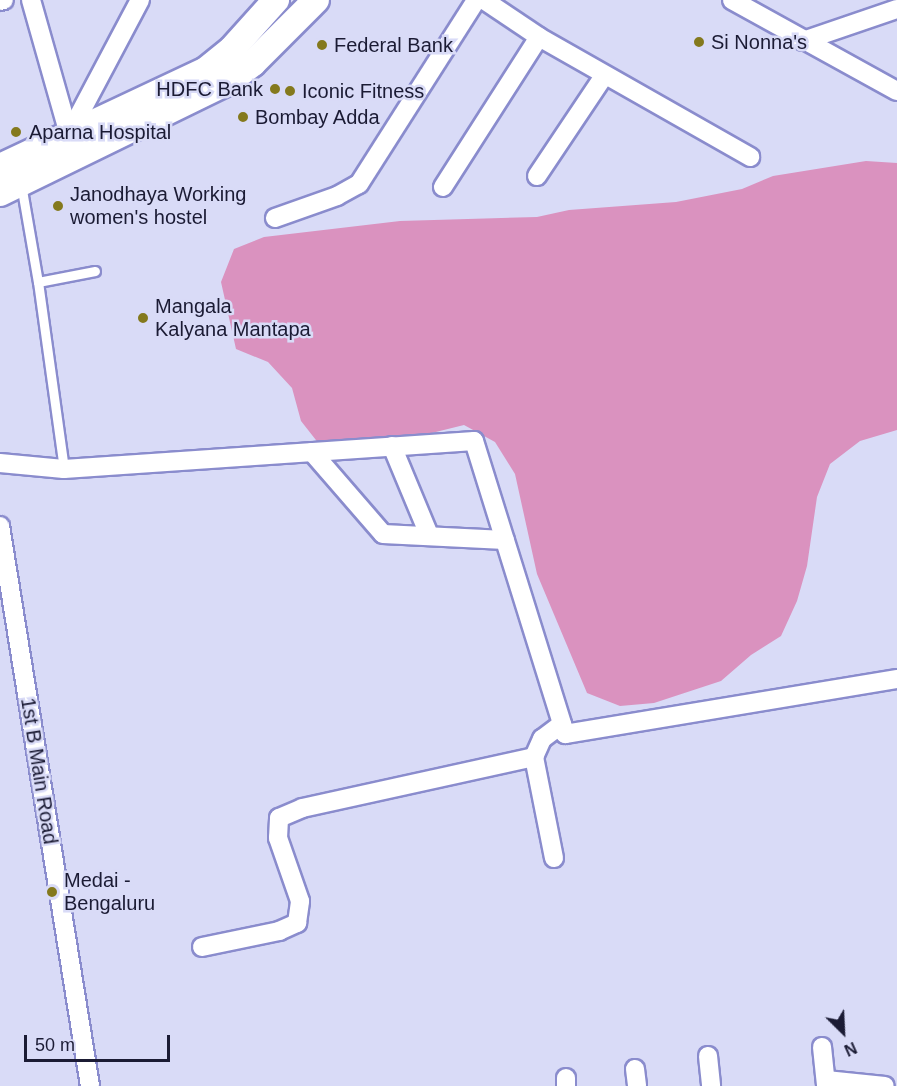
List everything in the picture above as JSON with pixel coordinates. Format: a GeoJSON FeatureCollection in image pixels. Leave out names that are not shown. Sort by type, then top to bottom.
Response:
{"type":"FeatureCollection","features":[{"type":"Feature","properties":{"kind":"main road"},"geometry":{"type":"LineString","coordinates":[[0,167],[206,70],[232,50],[276,0]]}},
{"type":"Feature","properties":{"kind":"main road"},"geometry":{"type":"LineString","coordinates":[[10,188],[228,82],[253,63],[316,0]]}},
{"type":"Feature","properties":{"kind":"street"},"geometry":{"type":"LineString","coordinates":[[31,0],[69,134]]}},
{"type":"Feature","properties":{"kind":"street"},"geometry":{"type":"LineString","coordinates":[[69,134],[140,0]]}},
{"type":"Feature","properties":{"kind":"street"},"geometry":{"type":"LineString","coordinates":[[275,218],[337,196],[359,184],[476,0]]}},
{"type":"Feature","properties":{"kind":"street"},"geometry":{"type":"LineString","coordinates":[[484,0],[538,38],[750,157]]}},
{"type":"Feature","properties":{"kind":"street"},"geometry":{"type":"LineString","coordinates":[[733,0],[803,41],[897,91]]}},
{"type":"Feature","properties":{"kind":"street"},"geometry":{"type":"LineString","coordinates":[[803,41],[897,9]]}},
{"type":"Feature","properties":{"kind":"street"},"geometry":{"type":"LineString","coordinates":[[443,187],[538,38]]}},
{"type":"Feature","properties":{"kind":"street"},"geometry":{"type":"LineString","coordinates":[[537,176],[604,76]]}},
{"type":"Feature","properties":{"kind":"street"},"geometry":{"type":"LineString","coordinates":[[0,463],[64,468],[474,441],[565,734],[897,679]]}},
{"type":"Feature","properties":{"kind":"street"},"geometry":{"type":"LineString","coordinates":[[392,446],[429,535]]}},
{"type":"Feature","properties":{"kind":"street"},"geometry":{"type":"LineString","coordinates":[[312,452],[383,534],[505,540]]}},
{"type":"Feature","properties":{"kind":"street","name":"1st B Main Road"},"geometry":{"type":"LineString","coordinates":[[0,526],[90,1086]]}},
{"type":"Feature","properties":{"kind":"street"},"geometry":{"type":"LineString","coordinates":[[554,858],[534,757],[542,739],[562,724]]}},
{"type":"Feature","properties":{"kind":"street"},"geometry":{"type":"LineString","coordinates":[[202,946],[279,931],[297,923],[300,901],[278,838],[279,818],[302,808],[534,757]]}},
{"type":"Feature","properties":{"kind":"street"},"geometry":{"type":"LineString","coordinates":[[822,1047],[826,1083],[885,1086]]}},
{"type":"Feature","properties":{"kind":"street"},"geometry":{"type":"LineString","coordinates":[[708,1056],[711,1086]]}},
{"type":"Feature","properties":{"kind":"lane"},"geometry":{"type":"LineString","coordinates":[[10,188],[38,282],[64,468]]}},
{"type":"Feature","properties":{"kind":"lane"},"geometry":{"type":"LineString","coordinates":[[38,282],[95,271]]}},
{"type":"Feature","properties":{"kind":"shaded area"},"geometry":{"type":"Polygon","coordinates":[[[866,161],[897,163],[897,430],[860,441],[830,464],[817,497],[807,566],[797,601],[781,636],[751,655],[721,681],[654,703],[620,706],[587,693],[537,574],[515,474],[495,442],[464,425],[359,451],[323,449],[301,421],[292,388],[268,362],[236,349],[221,282],[234,249],[264,237],[400,221],[537,217],[569,210],[676,202],[742,189],[773,176],[866,161]]]}},
{"type":"Feature","properties":{"kind":"place","name":"Si Nonna's"},"geometry":{"type":"Point","coordinates":[699,42]}},
{"type":"Feature","properties":{"kind":"place","name":"Federal Bank"},"geometry":{"type":"Point","coordinates":[322,45]}},
{"type":"Feature","properties":{"kind":"place","name":"HDFC Bank"},"geometry":{"type":"Point","coordinates":[275,89]}},
{"type":"Feature","properties":{"kind":"place","name":"Iconic Fitness"},"geometry":{"type":"Point","coordinates":[290,91]}},
{"type":"Feature","properties":{"kind":"place","name":"Bombay Adda"},"geometry":{"type":"Point","coordinates":[243,117]}},
{"type":"Feature","properties":{"kind":"place","name":"Aparna Hospital"},"geometry":{"type":"Point","coordinates":[16,132]}},
{"type":"Feature","properties":{"kind":"place","name":"Janodhaya Working women's hostel"},"geometry":{"type":"Point","coordinates":[58,206]}},
{"type":"Feature","properties":{"kind":"place","name":"Mangala Kalyana Mantapa"},"geometry":{"type":"Point","coordinates":[143,318]}},
{"type":"Feature","properties":{"kind":"place","name":"Medai - Bengaluru"},"geometry":{"type":"Point","coordinates":[52,892]}}]}
